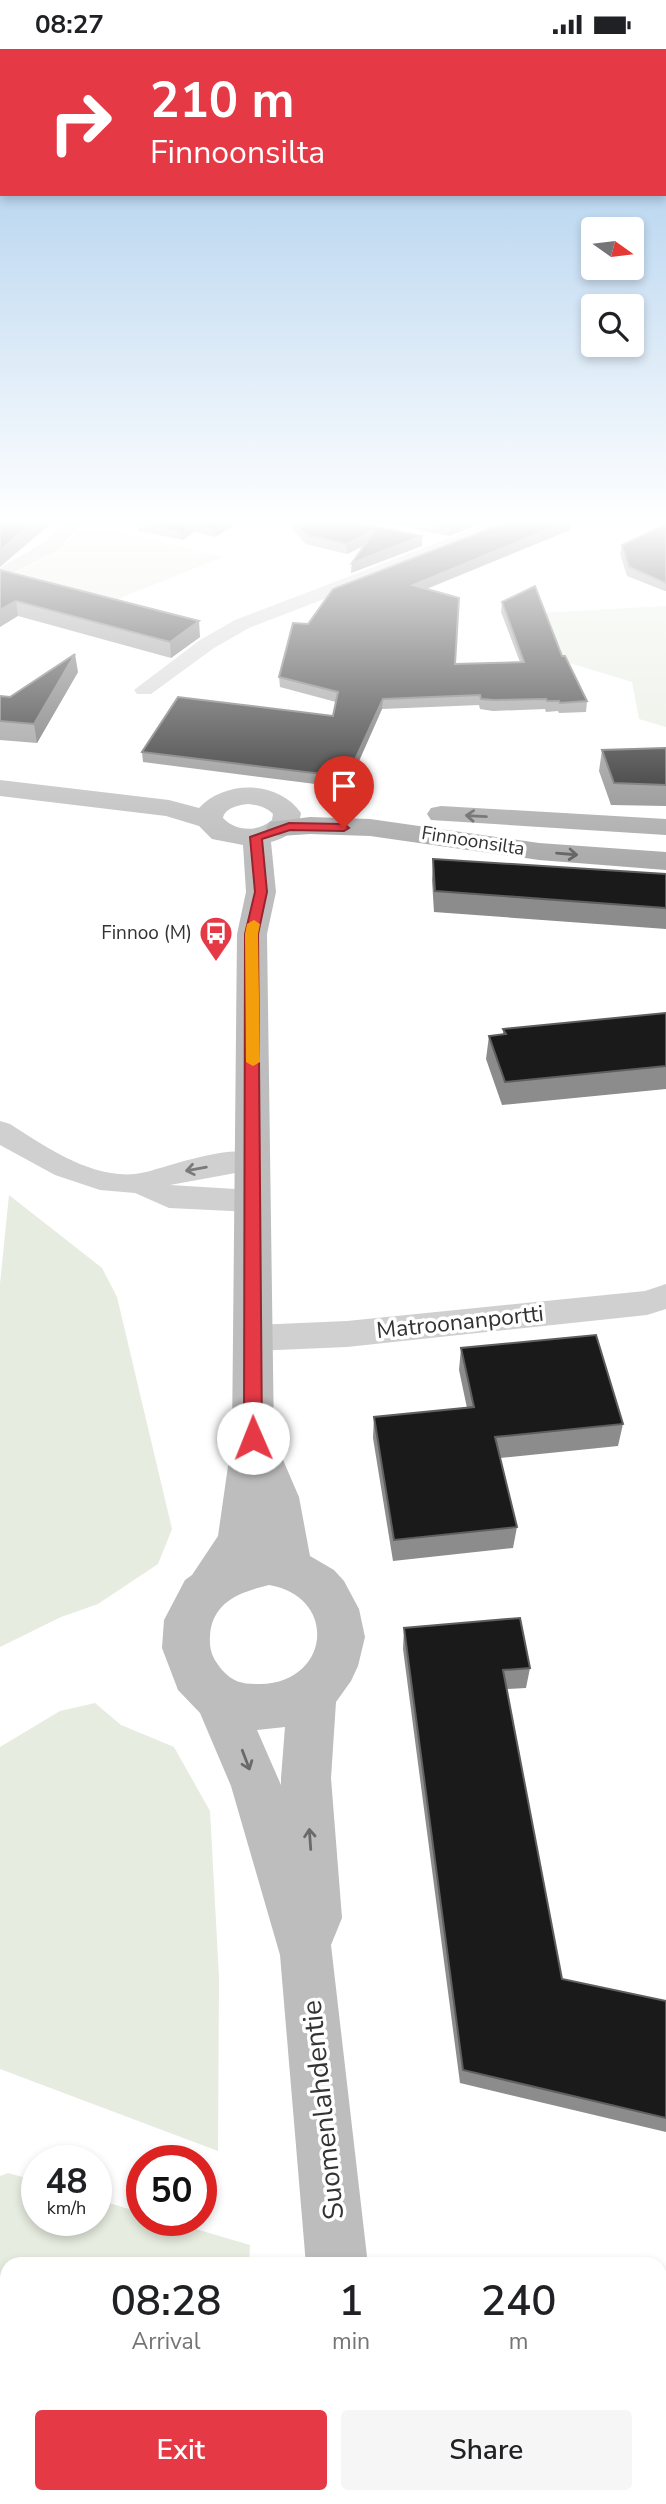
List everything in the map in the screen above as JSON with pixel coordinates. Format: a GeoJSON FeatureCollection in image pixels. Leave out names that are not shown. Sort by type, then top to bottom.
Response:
{"type":"FeatureCollection","features":[{"type":"Feature","properties":{"kind":"main road"},"geometry":{"type":"LineString","coordinates":[[0,778],[176,796],[261,797],[273,823],[251,934],[253,1438],[240,1542],[196,1601],[186,1620],[184,1636],[189,1666],[198,1680],[218,1698],[241,1707],[265,1709],[290,1704],[322,1680],[341,1643],[339,1616],[334,1603],[315,1582],[290,1569],[269,1565],[248,1567],[228,1574],[210,1585]]}},
{"type":"Feature","properties":{"kind":"main road"},"geometry":{"type":"LineString","coordinates":[[0,788],[169,808],[238,837],[273,823]]}},
{"type":"Feature","properties":{"kind":"main road"},"geometry":{"type":"LineString","coordinates":[[234,797],[214,807],[216,827],[234,862],[237,893],[251,934]]}},
{"type":"Feature","properties":{"kind":"main road","name":"Finnoonsilta"},"geometry":{"type":"LineString","coordinates":[[273,823],[666,827]]}},
{"type":"Feature","properties":{"kind":"main road","name":"Finnoonsilta"},"geometry":{"type":"LineString","coordinates":[[273,823],[403,831],[568,855],[666,861]]}},
{"type":"Feature","properties":{"kind":"main road"},"geometry":{"type":"LineString","coordinates":[[253,1438],[277,1497],[290,1569]]}},
{"type":"Feature","properties":{"kind":"main road","name":"Suomenlahdentie"},"geometry":{"type":"LineString","coordinates":[[307,1955],[315,1918],[306,1778],[322,1680]]}},
{"type":"Feature","properties":{"kind":"main road","name":"Suomenlahdentie"},"geometry":{"type":"LineString","coordinates":[[218,1698],[256,1786],[307,1955],[336,2257]]}},
{"type":"Feature","properties":{"kind":"street"},"geometry":{"type":"LineString","coordinates":[[145,690],[224,635]]}},
{"type":"Feature","properties":{"kind":"street"},"geometry":{"type":"LineString","coordinates":[[0,1131],[53,1164],[94,1179],[141,1184],[169,1197],[252,1201]]}},
{"type":"Feature","properties":{"kind":"street"},"geometry":{"type":"LineString","coordinates":[[141,1184],[174,1173],[253,1161]]}},
{"type":"Feature","properties":{"kind":"street","name":"Matroonanportti"},"geometry":{"type":"LineString","coordinates":[[252,1338],[353,1333],[647,1303],[666,1296]]}},
{"type":"Feature","properties":{"kind":"shaded area"},"geometry":{"type":"Polygon","coordinates":[[[551,635],[666,635],[666,727],[639,719],[632,682],[563,661],[551,635]]]}},
{"type":"Feature","properties":{"kind":"shaded area"},"geometry":{"type":"Polygon","coordinates":[[[9,1195],[102,1268],[117,1297],[172,1529],[158,1564],[98,1604],[61,1617],[0,1647],[0,1284],[9,1195]]]}},
{"type":"Feature","properties":{"kind":"shaded area"},"geometry":{"type":"Polygon","coordinates":[[[95,1703],[121,1725],[174,1747],[210,1811],[219,1977],[218,2151],[217,2145],[202,2145],[0,2069],[0,1747],[60,1711],[95,1703]]]}},
{"type":"Feature","properties":{"kind":"shaded area"},"geometry":{"type":"Polygon","coordinates":[[[8,2173],[21,2177],[21,2236],[112,2236],[112,2204],[126,2208],[126,2236],[217,2235],[250,2245],[249,2257],[0,2257],[0,2176],[8,2173]]]}},
{"type":"Feature","properties":{"kind":"building"},"geometry":{"type":"Polygon","coordinates":[[[142,635],[180,635],[170,642],[142,635]]]}},
{"type":"Feature","properties":{"kind":"building"},"geometry":{"type":"Polygon","coordinates":[[[290,635],[457,635],[455,664],[524,662],[514,635],[554,635],[562,656],[565,656],[587,701],[560,703],[546,699],[494,700],[481,699],[480,695],[383,699],[347,777],[142,752],[178,697],[333,716],[338,692],[279,677],[290,635]]]}},
{"type":"Feature","properties":{"kind":"building"},"geometry":{"type":"Polygon","coordinates":[[[75,654],[34,724],[0,721],[0,696],[10,697],[75,654]]]}},
{"type":"Feature","properties":{"kind":"building"},"geometry":{"type":"Polygon","coordinates":[[[666,748],[666,785],[614,783],[602,750],[666,748]]]}},
{"type":"Feature","properties":{"kind":"building"},"geometry":{"type":"Polygon","coordinates":[[[433,859],[666,874],[666,908],[435,891],[433,859]]]}},
{"type":"Feature","properties":{"kind":"building"},"geometry":{"type":"Polygon","coordinates":[[[666,1013],[666,1066],[505,1082],[489,1036],[506,1034],[503,1029],[666,1013]]]}},
{"type":"Feature","properties":{"kind":"building"},"geometry":{"type":"Polygon","coordinates":[[[596,1335],[623,1424],[495,1437],[517,1527],[394,1540],[374,1417],[474,1407],[461,1348],[596,1335]]]}},
{"type":"Feature","properties":{"kind":"building"},"geometry":{"type":"Polygon","coordinates":[[[520,1618],[530,1668],[503,1670],[562,1979],[666,2001],[666,2118],[463,2070],[404,1628],[520,1618]]]}},
{"type":"Feature","properties":{"kind":"slow traffic"},"geometry":{"type":"LineString","coordinates":[[253,1062],[251,934],[254,924]]}},
{"type":"Feature","properties":{"kind":"place","name":"Finnoo (M)"},"geometry":{"type":"Point","coordinates":[216,963]}},
{"type":"Feature","properties":{"kind":"route"},"geometry":{"type":"LineString","coordinates":[[253,1438],[251,934],[261,892],[256,837],[289,827],[344,828]]}}]}
